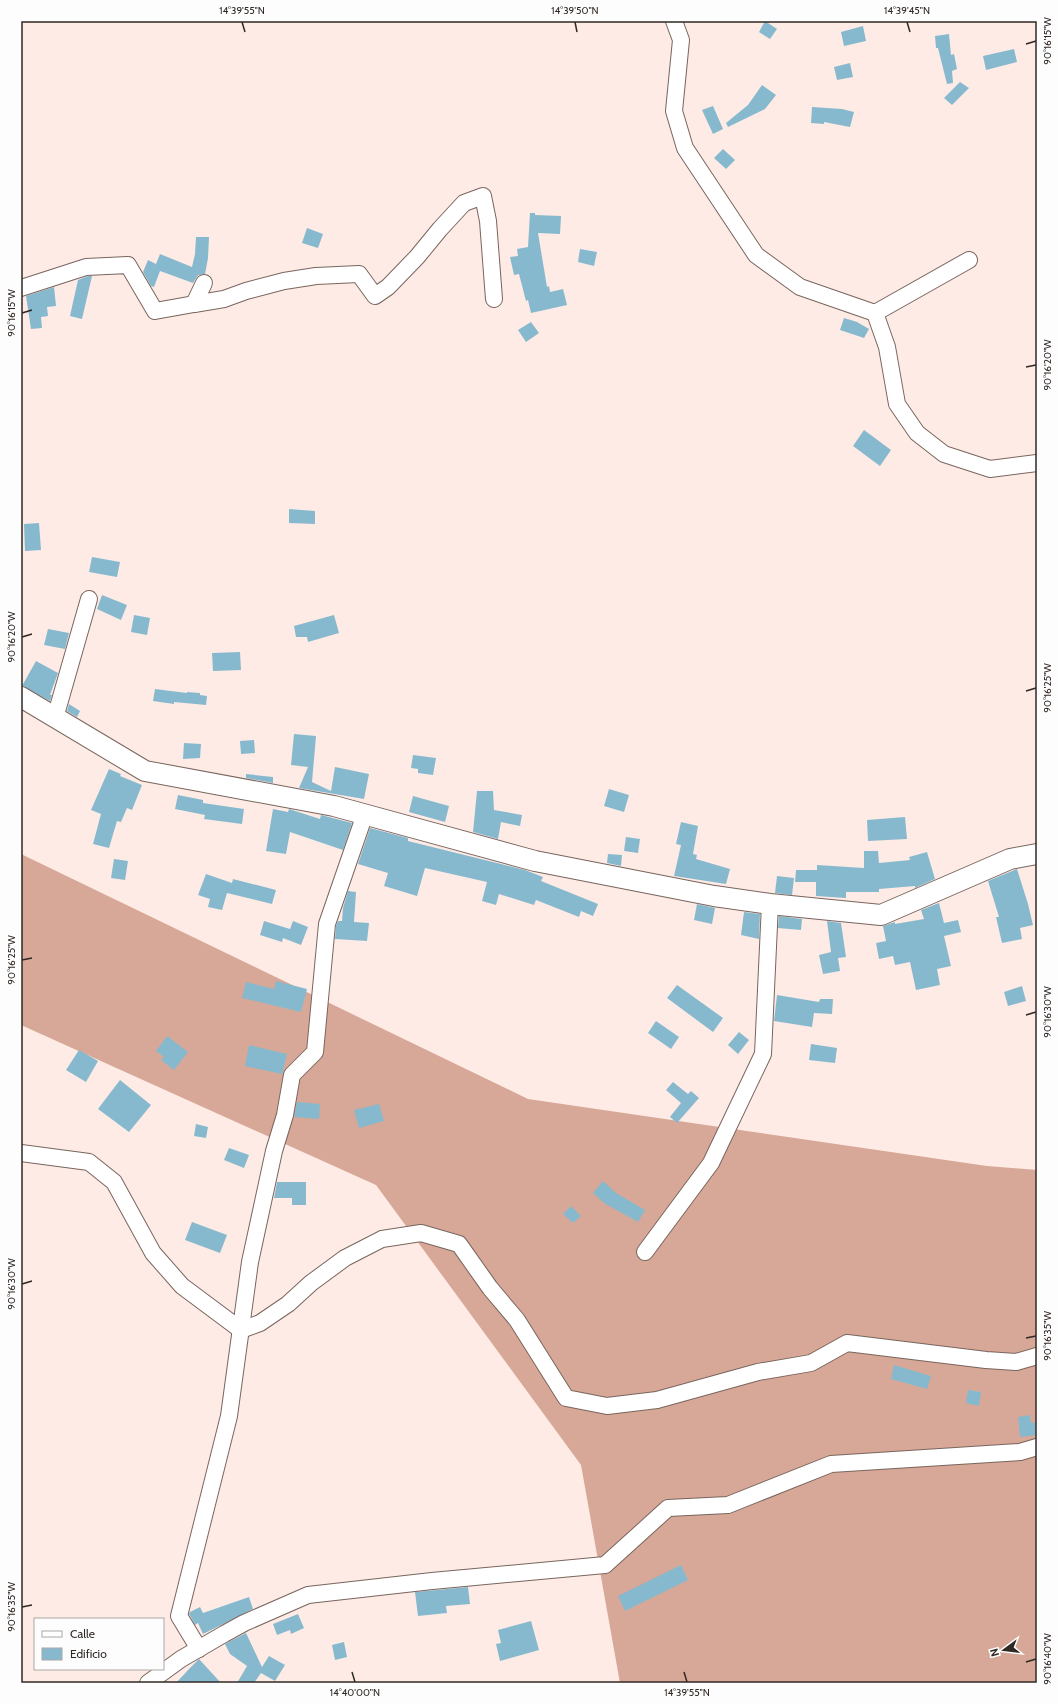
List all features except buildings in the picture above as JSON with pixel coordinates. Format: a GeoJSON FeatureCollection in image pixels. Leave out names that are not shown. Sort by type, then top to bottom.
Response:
{"type":"FeatureCollection","features":[{"type":"Feature","properties":{"kind":"street"},"geometry":{"type":"LineString","coordinates":[[674,21],[681,40],[674,111],[685,148],[756,255],[800,287],[875,313],[969,260]]}},
{"type":"Feature","properties":{"kind":"street"},"geometry":{"type":"LineString","coordinates":[[21,288],[86,267],[128,265],[155,310],[224,299],[246,291],[284,281],[316,276],[359,274],[375,296],[388,287],[412,262],[464,203],[483,196],[488,221],[494,299]]}},
{"type":"Feature","properties":{"kind":"street"},"geometry":{"type":"LineString","coordinates":[[194,304],[204,284]]}},
{"type":"Feature","properties":{"kind":"street"},"geometry":{"type":"LineString","coordinates":[[875,313],[887,347],[897,404],[917,433],[944,454],[990,469],[1037,463]]}},
{"type":"Feature","properties":{"kind":"street"},"geometry":{"type":"LineString","coordinates":[[56,718],[88,599]]}},
{"type":"Feature","properties":{"kind":"street"},"geometry":{"type":"LineString","coordinates":[[21,697],[145,771],[334,806],[535,861],[714,896],[770,904],[881,915],[1010,859],[1037,854]]}},
{"type":"Feature","properties":{"kind":"street"},"geometry":{"type":"LineString","coordinates":[[199,1649],[179,1616],[229,1416],[250,1262],[274,1151],[285,1115],[292,1075],[315,1052],[327,924],[364,814]]}},
{"type":"Feature","properties":{"kind":"street"},"geometry":{"type":"LineString","coordinates":[[645,1252],[711,1163],[764,1054],[770,904]]}},
{"type":"Feature","properties":{"kind":"street"},"geometry":{"type":"LineString","coordinates":[[21,1153],[89,1162],[114,1182],[153,1253],[182,1286],[241,1330]]}},
{"type":"Feature","properties":{"kind":"street"},"geometry":{"type":"LineString","coordinates":[[241,1330],[260,1323],[271,1316],[288,1304],[311,1283],[345,1258],[382,1239],[421,1233],[459,1244],[490,1288],[517,1320],[566,1398],[608,1406],[657,1400],[758,1372],[811,1363],[847,1343],[986,1360],[1016,1362],[1037,1356]]}},
{"type":"Feature","properties":{"kind":"street"},"geometry":{"type":"LineString","coordinates":[[148,1683],[181,1659],[244,1623],[308,1595],[440,1580],[605,1565],[668,1508],[728,1505],[831,1464],[1020,1452],[1037,1447]]}},
{"type":"Feature","properties":{"kind":"shaded area"},"geometry":{"type":"Polygon","coordinates":[[[21,854],[528,1099],[987,1166],[1037,1170],[1037,1683],[620,1683],[581,1465],[376,1185],[21,1025],[21,854]]]}}]}
